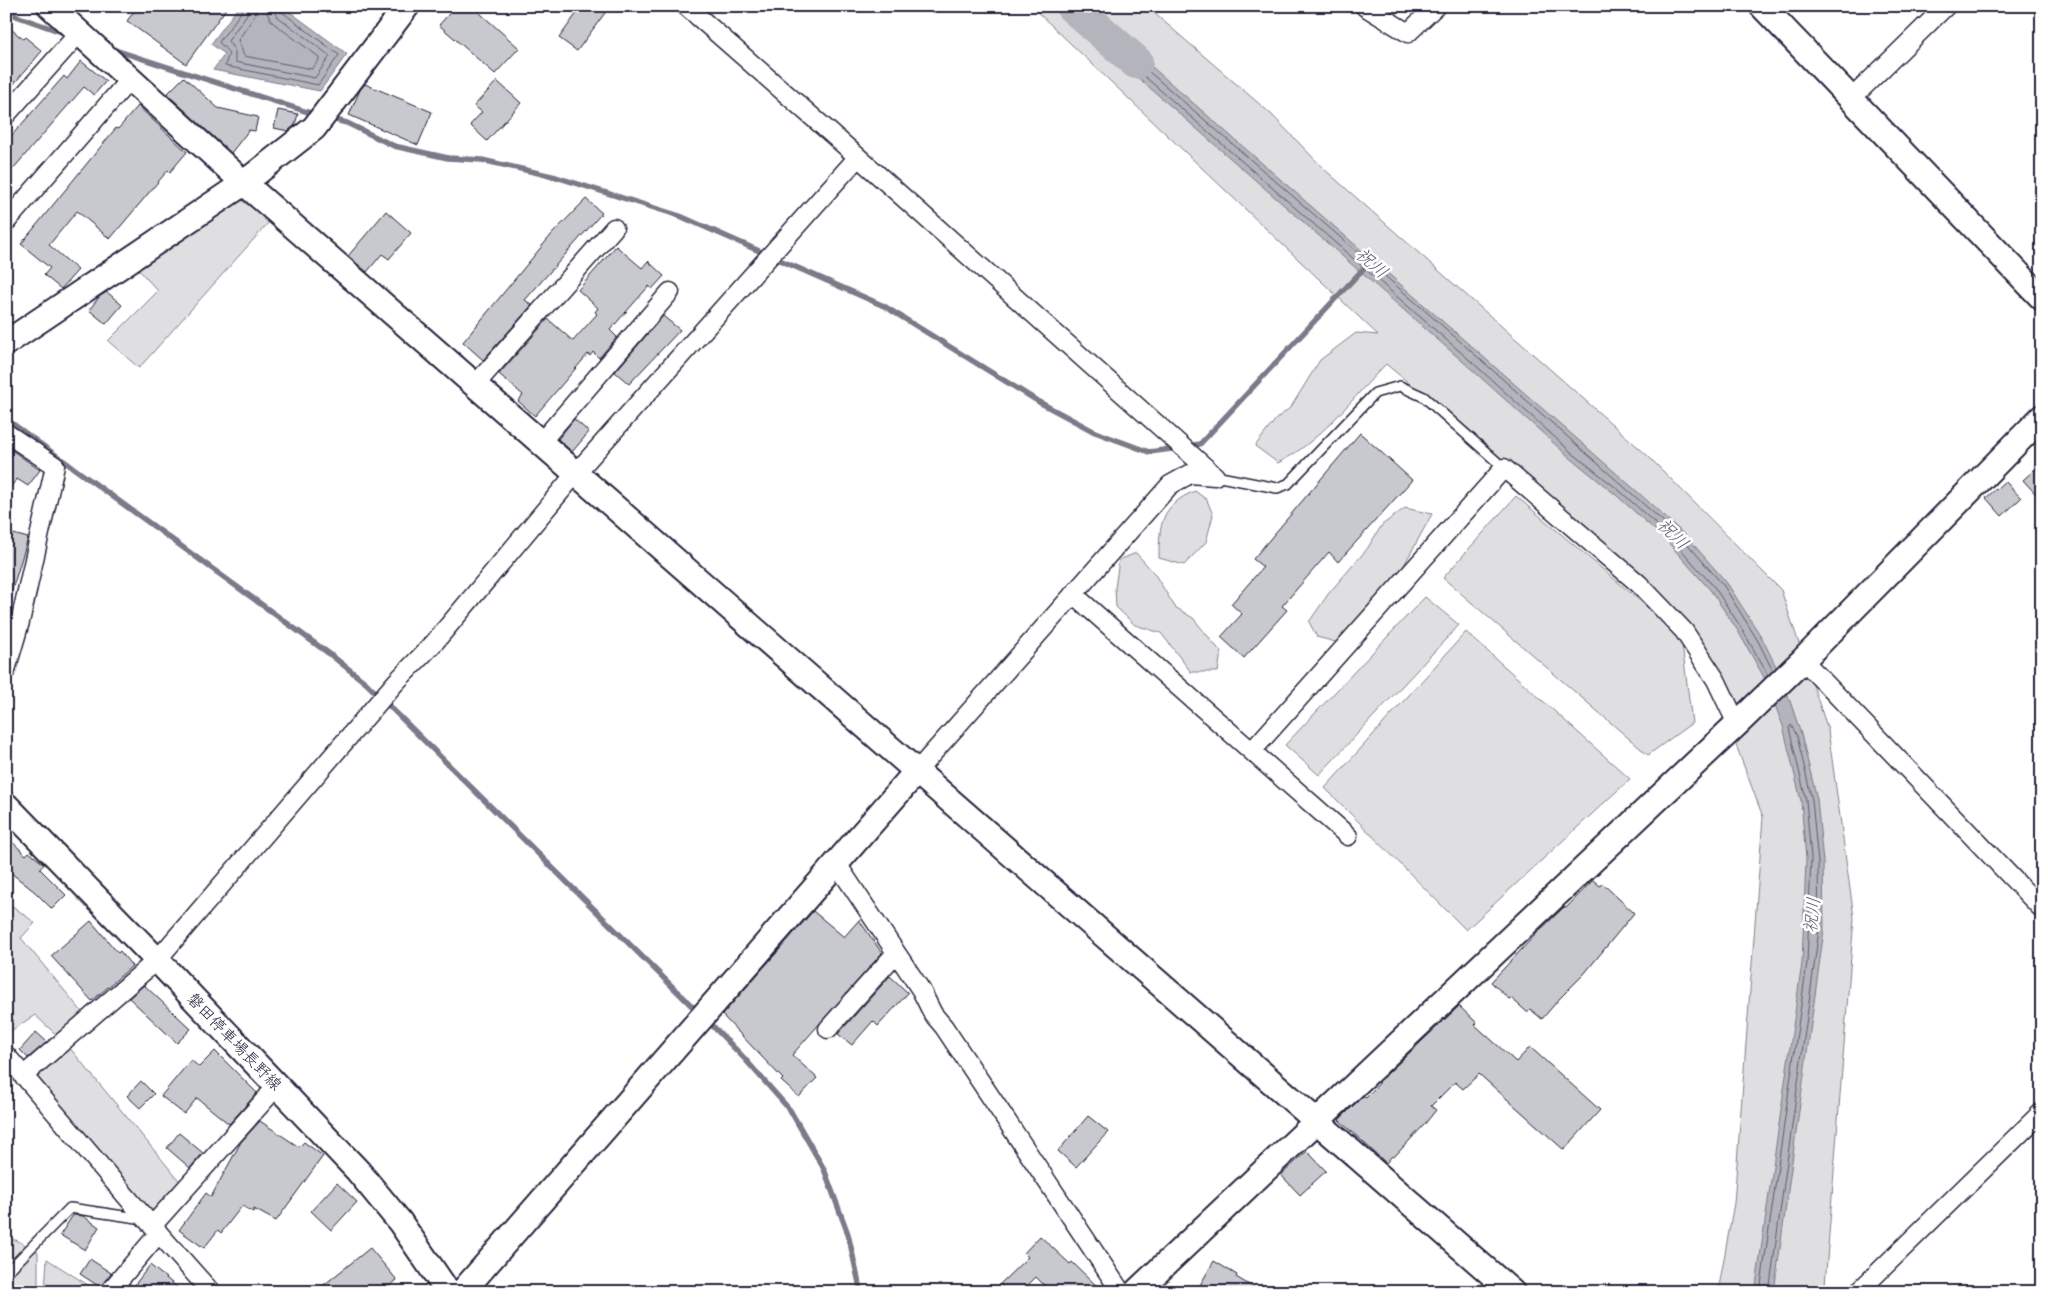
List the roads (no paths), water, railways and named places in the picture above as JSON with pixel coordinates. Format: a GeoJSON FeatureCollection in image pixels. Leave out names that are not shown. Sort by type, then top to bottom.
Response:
{"type":"FeatureCollection","features":[{"type":"Feature","properties":{"kind":"street"},"geometry":{"type":"LineString","coordinates":[[50,6],[244,183],[1512,1292]]}},
{"type":"Feature","properties":{"kind":"street"},"geometry":{"type":"LineString","coordinates":[[6,342],[244,183],[314,128],[407,6]]}},
{"type":"Feature","properties":{"kind":"street"},"geometry":{"type":"LineString","coordinates":[[686,6],[1215,476]]}},
{"type":"Feature","properties":{"kind":"street"},"geometry":{"type":"LineString","coordinates":[[1364,6],[1408,33],[1436,6]]}},
{"type":"Feature","properties":{"kind":"street"},"geometry":{"type":"LineString","coordinates":[[1762,6],[2042,298]]}},
{"type":"Feature","properties":{"kind":"street"},"geometry":{"type":"LineString","coordinates":[[1851,99],[1946,6]]}},
{"type":"Feature","properties":{"kind":"street"},"geometry":{"type":"LineString","coordinates":[[6,115],[79,33]]}},
{"type":"Feature","properties":{"kind":"street"},"geometry":{"type":"LineString","coordinates":[[6,222],[130,79]]}},
{"type":"Feature","properties":{"kind":"street"},"geometry":{"type":"LineString","coordinates":[[23,1076],[158,960],[396,682],[434,643],[576,473],[858,157]]}},
{"type":"Feature","properties":{"kind":"street"},"geometry":{"type":"LineString","coordinates":[[475,385],[614,228]]}},
{"type":"Feature","properties":{"kind":"street"},"geometry":{"type":"LineString","coordinates":[[541,442],[670,292]]}},
{"type":"Feature","properties":{"kind":"street"},"geometry":{"type":"LineString","coordinates":[[1136,1292],[1745,717],[2042,416]]}},
{"type":"Feature","properties":{"kind":"street"},"geometry":{"type":"LineString","coordinates":[[6,433],[55,466],[20,622],[6,670]]}},
{"type":"Feature","properties":{"kind":"street"},"geometry":{"type":"LineString","coordinates":[[1252,751],[1504,468],[1639,584],[1684,631],[1716,680],[1745,717]]}},
{"type":"Feature","properties":{"kind":"street"},"geometry":{"type":"LineString","coordinates":[[462,1292],[917,771],[1170,485],[1190,474],[1215,476]]}},
{"type":"Feature","properties":{"kind":"street"},"geometry":{"type":"LineString","coordinates":[[1073,594],[1348,836]]}},
{"type":"Feature","properties":{"kind":"street"},"geometry":{"type":"LineString","coordinates":[[1803,660],[2042,909]]}},
{"type":"Feature","properties":{"kind":"street","name":"磐田停車場長野線"},"geometry":{"type":"LineString","coordinates":[[6,805],[158,960],[358,1171],[394,1214],[448,1292]]}},
{"type":"Feature","properties":{"kind":"street"},"geometry":{"type":"LineString","coordinates":[[837,864],[921,990],[933,1014],[944,1027],[1121,1292]]}},
{"type":"Feature","properties":{"kind":"street"},"geometry":{"type":"LineString","coordinates":[[828,1029],[896,953]]}},
{"type":"Feature","properties":{"kind":"street"},"geometry":{"type":"LineString","coordinates":[[6,1055],[211,1292]]}},
{"type":"Feature","properties":{"kind":"street"},"geometry":{"type":"LineString","coordinates":[[109,1292],[152,1226],[278,1086]]}},
{"type":"Feature","properties":{"kind":"street"},"geometry":{"type":"LineString","coordinates":[[1858,1292],[2042,1112]]}},
{"type":"Feature","properties":{"kind":"lane"},"geometry":{"type":"LineString","coordinates":[[1215,476],[1277,488],[1288,484],[1375,393],[1400,386],[1424,397],[1504,468]]}},
{"type":"Feature","properties":{"kind":"lane"},"geometry":{"type":"LineString","coordinates":[[6,1273],[70,1208],[152,1226]]}},
{"type":"Feature","properties":{"kind":"water"},"geometry":{"type":"Polygon","coordinates":[[[239,6],[282,6],[347,54],[320,91],[213,70],[225,54],[211,44],[239,6]]]}},
{"type":"Feature","properties":{"kind":"water"},"geometry":{"type":"Polygon","coordinates":[[[1086,32],[1112,32],[1640,494],[1687,537],[1727,583],[1762,638],[1784,683],[1801,734],[1817,799],[1823,862],[1824,930],[1774,1292],[1755,1292],[1802,963],[1806,859],[1801,801],[1783,726],[1765,679],[1738,631],[1711,591],[1665,539],[1086,32]]]}},
{"type":"Feature","properties":{"kind":"waterway","name":"祝川"},"geometry":{"type":"LineString","coordinates":[[1072,6],[1136,62]]}},
{"type":"Feature","properties":{"kind":"waterway"},"geometry":{"type":"LineString","coordinates":[[6,11],[67,34]]}},
{"type":"Feature","properties":{"kind":"waterway"},"geometry":{"type":"LineString","coordinates":[[112,49],[317,115]]}},
{"type":"Feature","properties":{"kind":"waterway"},"geometry":{"type":"LineString","coordinates":[[328,118],[347,123],[394,146],[448,158],[482,160],[556,177],[680,216],[884,306],[1039,402],[1095,432],[1149,452],[1179,448]]}},
{"type":"Feature","properties":{"kind":"waterway"},"geometry":{"type":"LineString","coordinates":[[1188,446],[1200,444],[1364,268]]}},
{"type":"Feature","properties":{"kind":"waterway"},"geometry":{"type":"LineString","coordinates":[[6,419],[331,655],[366,683],[699,1013]]}},
{"type":"Feature","properties":{"kind":"waterway"},"geometry":{"type":"LineString","coordinates":[[706,1019],[790,1110],[824,1169],[848,1234],[861,1292]]}}]}
